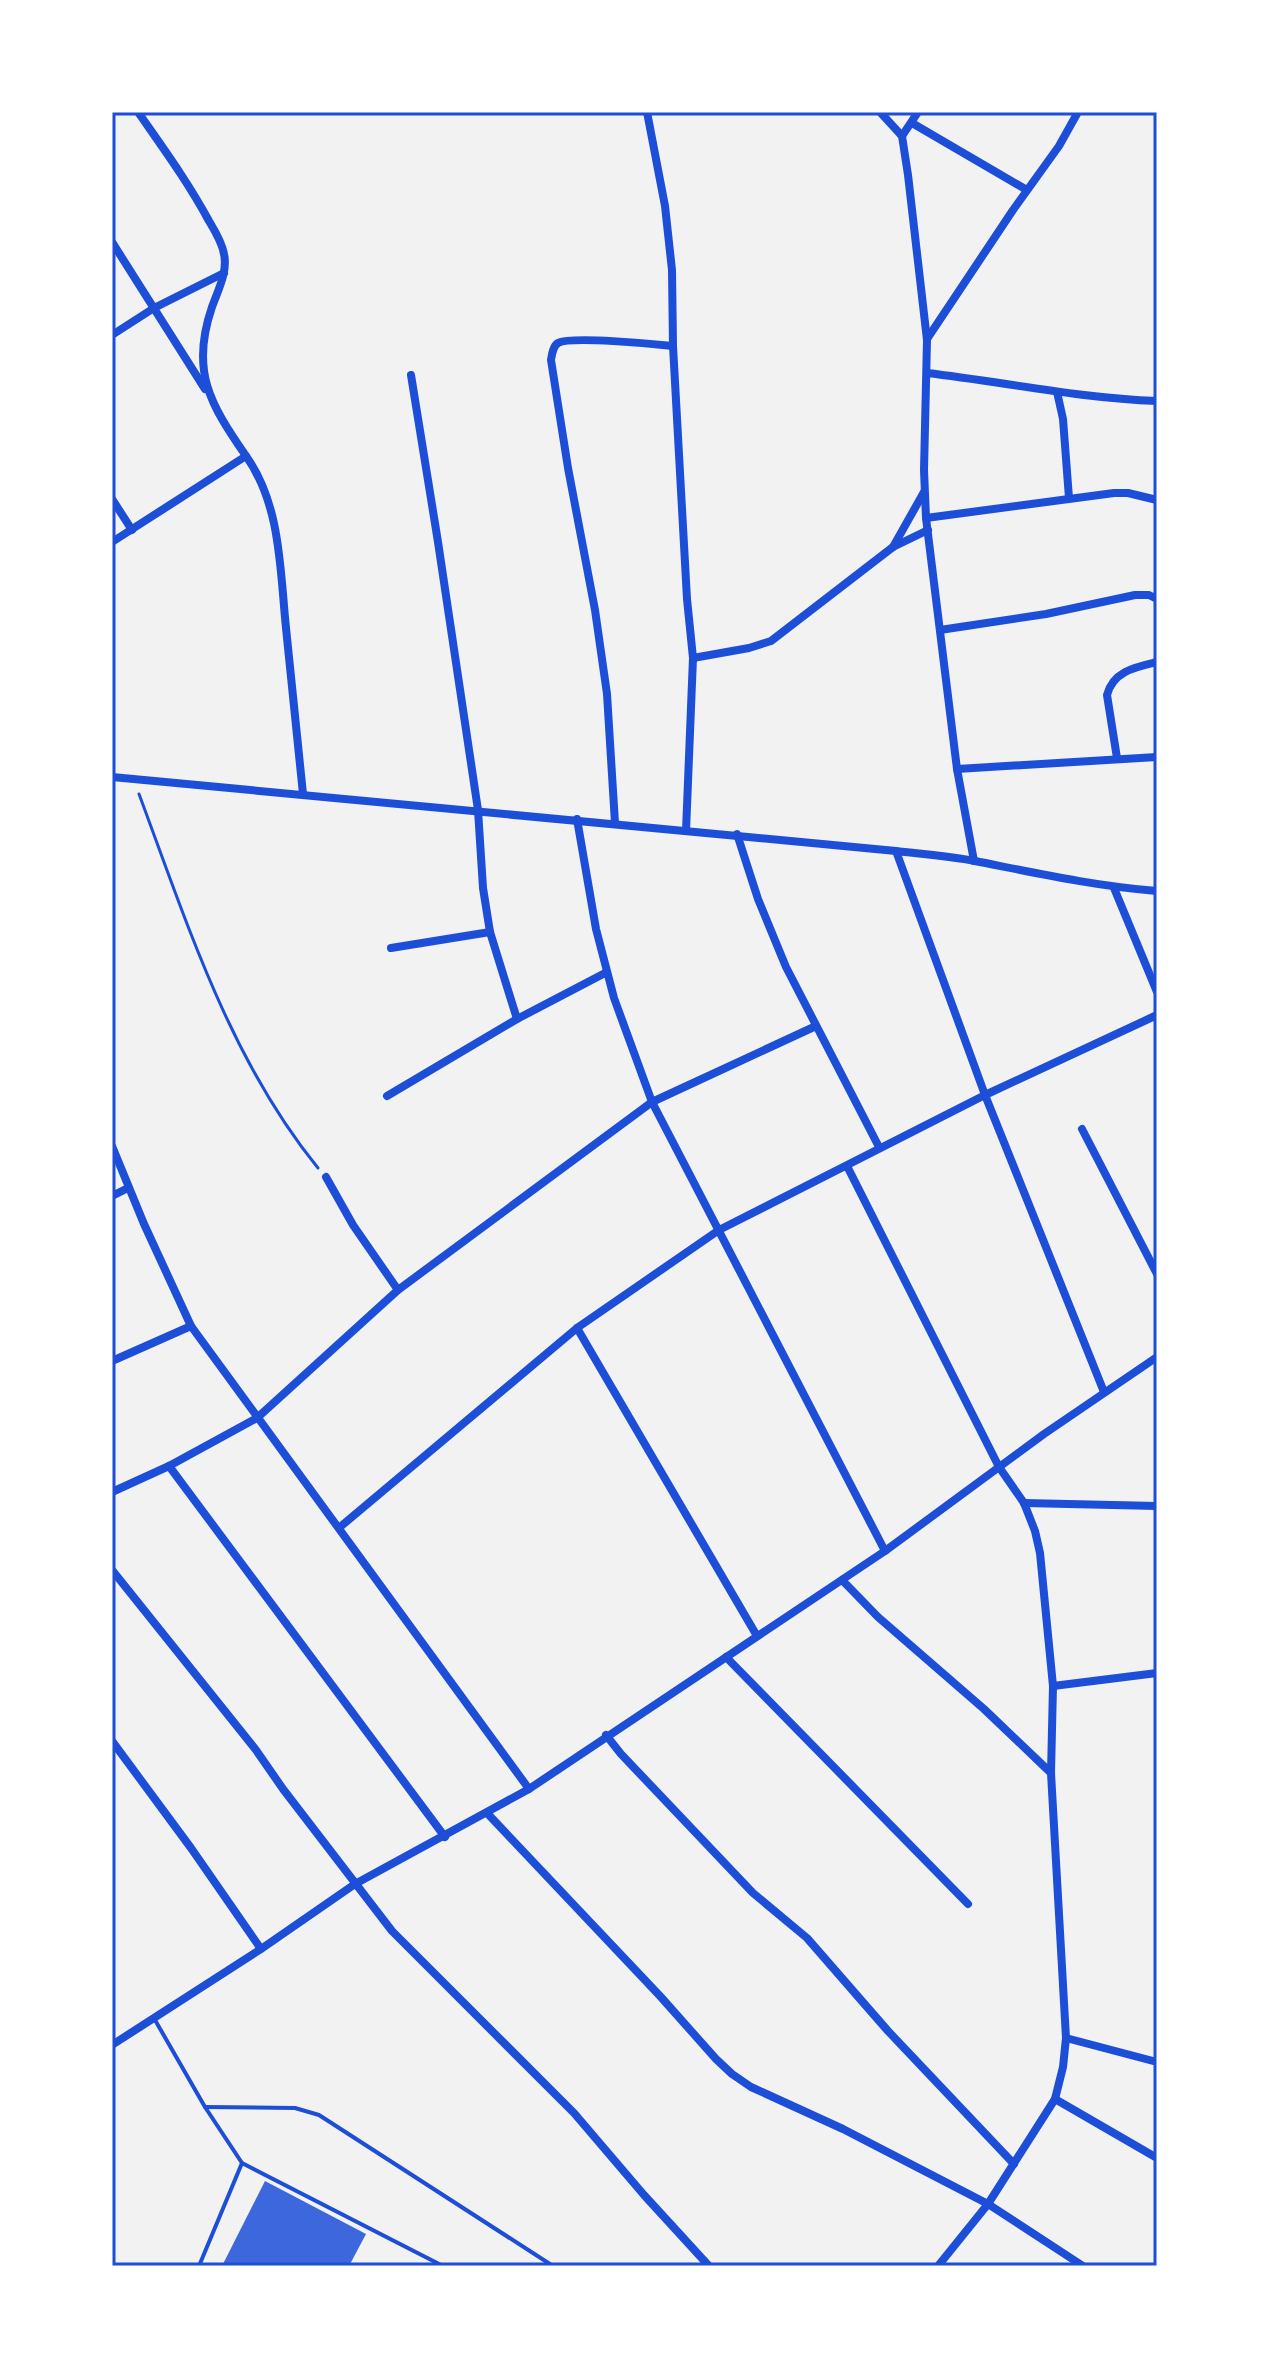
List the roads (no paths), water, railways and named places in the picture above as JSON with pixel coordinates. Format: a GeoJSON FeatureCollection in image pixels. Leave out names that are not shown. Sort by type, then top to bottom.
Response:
{"type":"FeatureCollection","features":[{"type":"Feature","properties":{"kind":"street"},"geometry":{"type":"LineString","coordinates":[[138,112],[196,195],[222,245],[224,273],[204,331],[202,348],[203,370],[218,410]]}},
{"type":"Feature","properties":{"kind":"street"},"geometry":{"type":"LineString","coordinates":[[647,112],[665,206],[672,270],[673,346],[693,658],[686,831]]}},
{"type":"Feature","properties":{"kind":"street"},"geometry":{"type":"LineString","coordinates":[[880,112],[902,136],[927,340],[924,413],[926,518],[957,769],[974,861]]}},
{"type":"Feature","properties":{"kind":"street"},"geometry":{"type":"LineString","coordinates":[[902,136],[918,112]]}},
{"type":"Feature","properties":{"kind":"street"},"geometry":{"type":"LineString","coordinates":[[927,340],[1059,146],[1078,112]]}},
{"type":"Feature","properties":{"kind":"street"},"geometry":{"type":"LineString","coordinates":[[912,123],[1027,190]]}},
{"type":"Feature","properties":{"kind":"street"},"geometry":{"type":"LineString","coordinates":[[112,242],[259,474],[265,489],[276,532],[303,794]]}},
{"type":"Feature","properties":{"kind":"street"},"geometry":{"type":"LineString","coordinates":[[112,335],[154,308],[224,273]]}},
{"type":"Feature","properties":{"kind":"street"},"geometry":{"type":"LineString","coordinates":[[615,823],[607,694],[595,610],[563,440],[552,350],[564,341],[673,346]]}},
{"type":"Feature","properties":{"kind":"street"},"geometry":{"type":"LineString","coordinates":[[927,373],[1057,392],[1157,401]]}},
{"type":"Feature","properties":{"kind":"street"},"geometry":{"type":"LineString","coordinates":[[411,375],[478,810],[479,849],[490,932],[517,1019]]}},
{"type":"Feature","properties":{"kind":"street"},"geometry":{"type":"LineString","coordinates":[[1057,392],[1063,419],[1069,498]]}},
{"type":"Feature","properties":{"kind":"street"},"geometry":{"type":"LineString","coordinates":[[112,542],[246,456]]}},
{"type":"Feature","properties":{"kind":"street"},"geometry":{"type":"LineString","coordinates":[[893,547],[925,492]]}},
{"type":"Feature","properties":{"kind":"street"},"geometry":{"type":"LineString","coordinates":[[926,518],[1128,493],[1157,500]]}},
{"type":"Feature","properties":{"kind":"street"},"geometry":{"type":"LineString","coordinates":[[112,499],[132,530]]}},
{"type":"Feature","properties":{"kind":"street"},"geometry":{"type":"LineString","coordinates":[[693,658],[771,641],[893,547],[928,530]]}},
{"type":"Feature","properties":{"kind":"street"},"geometry":{"type":"LineString","coordinates":[[940,630],[1046,614],[1135,595],[1149,595],[1157,599]]}},
{"type":"Feature","properties":{"kind":"street"},"geometry":{"type":"LineString","coordinates":[[1117,758],[1107,695],[1110,685],[1116,677],[1133,668],[1157,662]]}},
{"type":"Feature","properties":{"kind":"street"},"geometry":{"type":"LineString","coordinates":[[957,769],[1157,757]]}},
{"type":"Feature","properties":{"kind":"street"},"geometry":{"type":"LineString","coordinates":[[112,774],[134,780],[896,851],[974,861],[1114,888],[1157,891]]}},
{"type":"Feature","properties":{"kind":"street"},"geometry":{"type":"LineString","coordinates":[[577,819],[596,929],[607,972],[652,1102],[885,1551]]}},
{"type":"Feature","properties":{"kind":"street"},"geometry":{"type":"LineString","coordinates":[[737,834],[775,941],[879,1147]]}},
{"type":"Feature","properties":{"kind":"street"},"geometry":{"type":"LineString","coordinates":[[896,851],[985,1095],[1104,1392]]}},
{"type":"Feature","properties":{"kind":"street"},"geometry":{"type":"LineString","coordinates":[[1114,888],[1157,992]]}},
{"type":"Feature","properties":{"kind":"street"},"geometry":{"type":"LineString","coordinates":[[391,948],[490,932]]}},
{"type":"Feature","properties":{"kind":"street"},"geometry":{"type":"LineString","coordinates":[[387,1096],[517,1019],[607,972]]}},
{"type":"Feature","properties":{"kind":"street"},"geometry":{"type":"LineString","coordinates":[[340,1527],[577,1328],[719,1230],[879,1147],[1157,1015]]}},
{"type":"Feature","properties":{"kind":"street"},"geometry":{"type":"LineString","coordinates":[[112,1492],[169,1466],[257,1418],[398,1290],[652,1102],[816,1026]]}},
{"type":"Feature","properties":{"kind":"street"},"geometry":{"type":"LineString","coordinates":[[1082,1129],[1157,1274]]}},
{"type":"Feature","properties":{"kind":"street"},"geometry":{"type":"LineString","coordinates":[[112,1146],[191,1326],[529,1789]]}},
{"type":"Feature","properties":{"kind":"street"},"geometry":{"type":"LineString","coordinates":[[847,1166],[999,1467],[1024,1503],[1040,1553],[1053,1686],[1051,1773],[1066,2038],[1063,2067],[1055,2099],[988,2204],[938,2266]]}},
{"type":"Feature","properties":{"kind":"street"},"geometry":{"type":"LineString","coordinates":[[326,1177],[353,1225],[398,1290]]}},
{"type":"Feature","properties":{"kind":"street"},"geometry":{"type":"LineString","coordinates":[[112,1196],[128,1188]]}},
{"type":"Feature","properties":{"kind":"street"},"geometry":{"type":"LineString","coordinates":[[112,1361],[191,1326]]}},
{"type":"Feature","properties":{"kind":"street"},"geometry":{"type":"LineString","coordinates":[[577,1328],[757,1636]]}},
{"type":"Feature","properties":{"kind":"street"},"geometry":{"type":"LineString","coordinates":[[112,2045],[355,1884],[529,1789],[885,1551],[1157,1357]]}},
{"type":"Feature","properties":{"kind":"street"},"geometry":{"type":"LineString","coordinates":[[169,1466],[445,1837]]}},
{"type":"Feature","properties":{"kind":"street"},"geometry":{"type":"LineString","coordinates":[[1024,1503],[1157,1506]]}},
{"type":"Feature","properties":{"kind":"street"},"geometry":{"type":"LineString","coordinates":[[112,1570],[256,1750],[392,1931],[574,2113],[709,2266]]}},
{"type":"Feature","properties":{"kind":"street"},"geometry":{"type":"LineString","coordinates":[[842,1580],[878,1617],[984,1709],[1051,1773]]}},
{"type":"Feature","properties":{"kind":"street"},"geometry":{"type":"LineString","coordinates":[[726,1657],[968,1904]]}},
{"type":"Feature","properties":{"kind":"street"},"geometry":{"type":"LineString","coordinates":[[1053,1686],[1157,1673]]}},
{"type":"Feature","properties":{"kind":"street"},"geometry":{"type":"LineString","coordinates":[[606,1735],[753,1893],[807,1938],[888,2031],[1014,2164]]}},
{"type":"Feature","properties":{"kind":"street"},"geometry":{"type":"LineString","coordinates":[[112,1741],[261,1949]]}},
{"type":"Feature","properties":{"kind":"street"},"geometry":{"type":"LineString","coordinates":[[487,1813],[732,2074],[751,2087],[843,2129],[988,2204],[1083,2266]]}},
{"type":"Feature","properties":{"kind":"street"},"geometry":{"type":"LineString","coordinates":[[1066,2038],[1157,2062]]}},
{"type":"Feature","properties":{"kind":"street"},"geometry":{"type":"LineString","coordinates":[[1055,2099],[1157,2158]]}},
{"type":"Feature","properties":{"kind":"lane"},"geometry":{"type":"LineString","coordinates":[[154,2018],[205,2107],[242,2163],[443,2266]]}},
{"type":"Feature","properties":{"kind":"lane"},"geometry":{"type":"LineString","coordinates":[[205,2107],[295,2108],[319,2115],[553,2266]]}},
{"type":"Feature","properties":{"kind":"lane"},"geometry":{"type":"LineString","coordinates":[[199,2266],[242,2163]]}}]}
